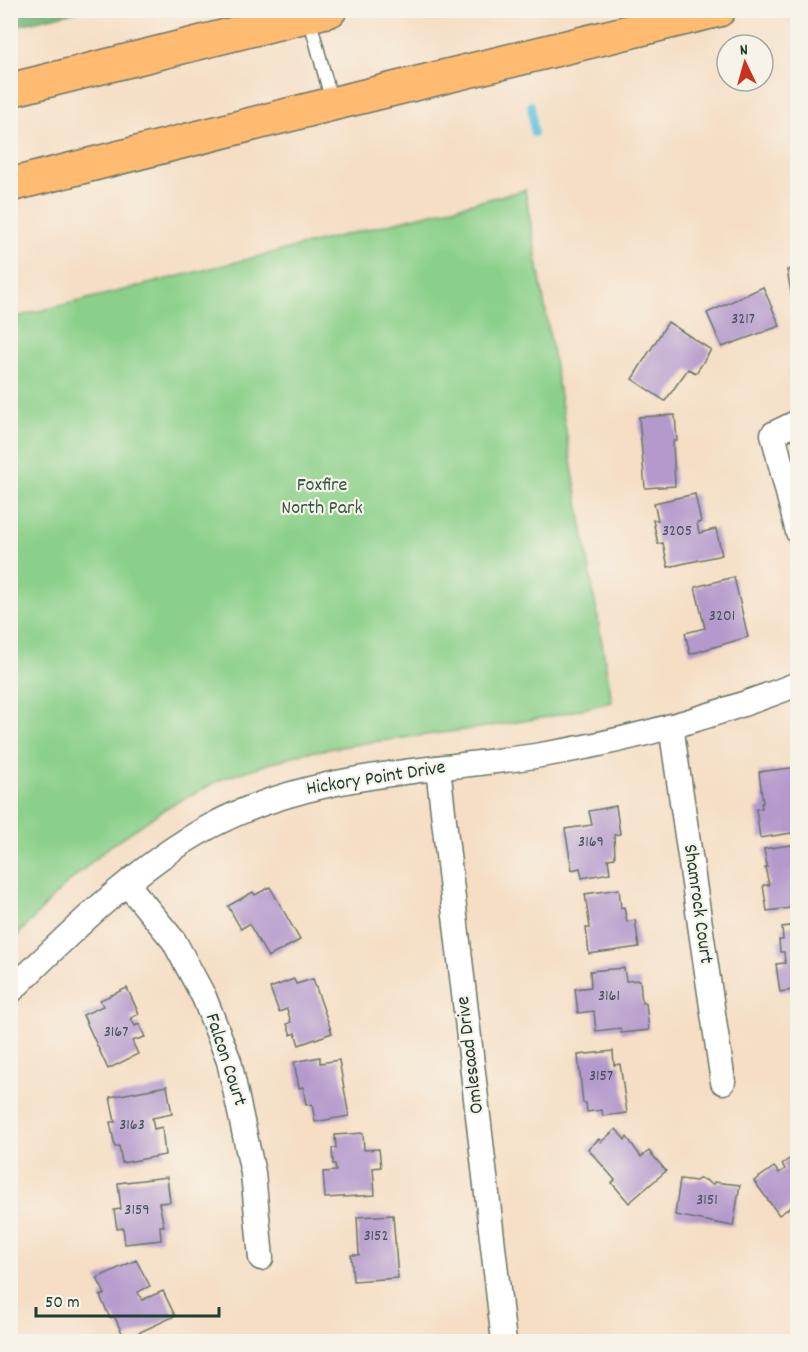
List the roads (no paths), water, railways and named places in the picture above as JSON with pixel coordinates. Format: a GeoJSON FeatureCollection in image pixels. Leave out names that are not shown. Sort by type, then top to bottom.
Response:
{"type":"FeatureCollection","features":[{"type":"Feature","properties":{"kind":"highway"},"geometry":{"type":"LineString","coordinates":[[10,185],[719,10]]}},
{"type":"Feature","properties":{"kind":"highway"},"geometry":{"type":"LineString","coordinates":[[10,90],[319,13]]}},
{"type":"Feature","properties":{"kind":"street"},"geometry":{"type":"LineString","coordinates":[[798,422],[773,434],[798,532]]}},
{"type":"Feature","properties":{"kind":"street","name":"Hickory Point Drive"},"geometry":{"type":"LineString","coordinates":[[10,992],[69,934],[181,845],[210,826],[265,803],[330,783],[548,753],[613,741],[671,726],[798,684]]}},
{"type":"Feature","properties":{"kind":"street","name":"Shamrock Court"},"geometry":{"type":"LineString","coordinates":[[671,726],[723,1082]]}},
{"type":"Feature","properties":{"kind":"street","name":"Omlesaad Drive"},"geometry":{"type":"LineString","coordinates":[[438,768],[504,1341]]}},
{"type":"Feature","properties":{"kind":"street","name":"Falcon Court"},"geometry":{"type":"LineString","coordinates":[[128,885],[174,942],[204,997],[229,1061],[253,1173],[261,1258]]}},
{"type":"Feature","properties":{"kind":"lane"},"geometry":{"type":"LineString","coordinates":[[319,13],[332,104]]}},
{"type":"Feature","properties":{"kind":"waterway"},"geometry":{"type":"LineString","coordinates":[[531,105],[534,133]]}},
{"type":"Feature","properties":{"kind":"park label","name":"Foxfire North Park"},"geometry":{"type":"Point","coordinates":[322,498]}}]}
